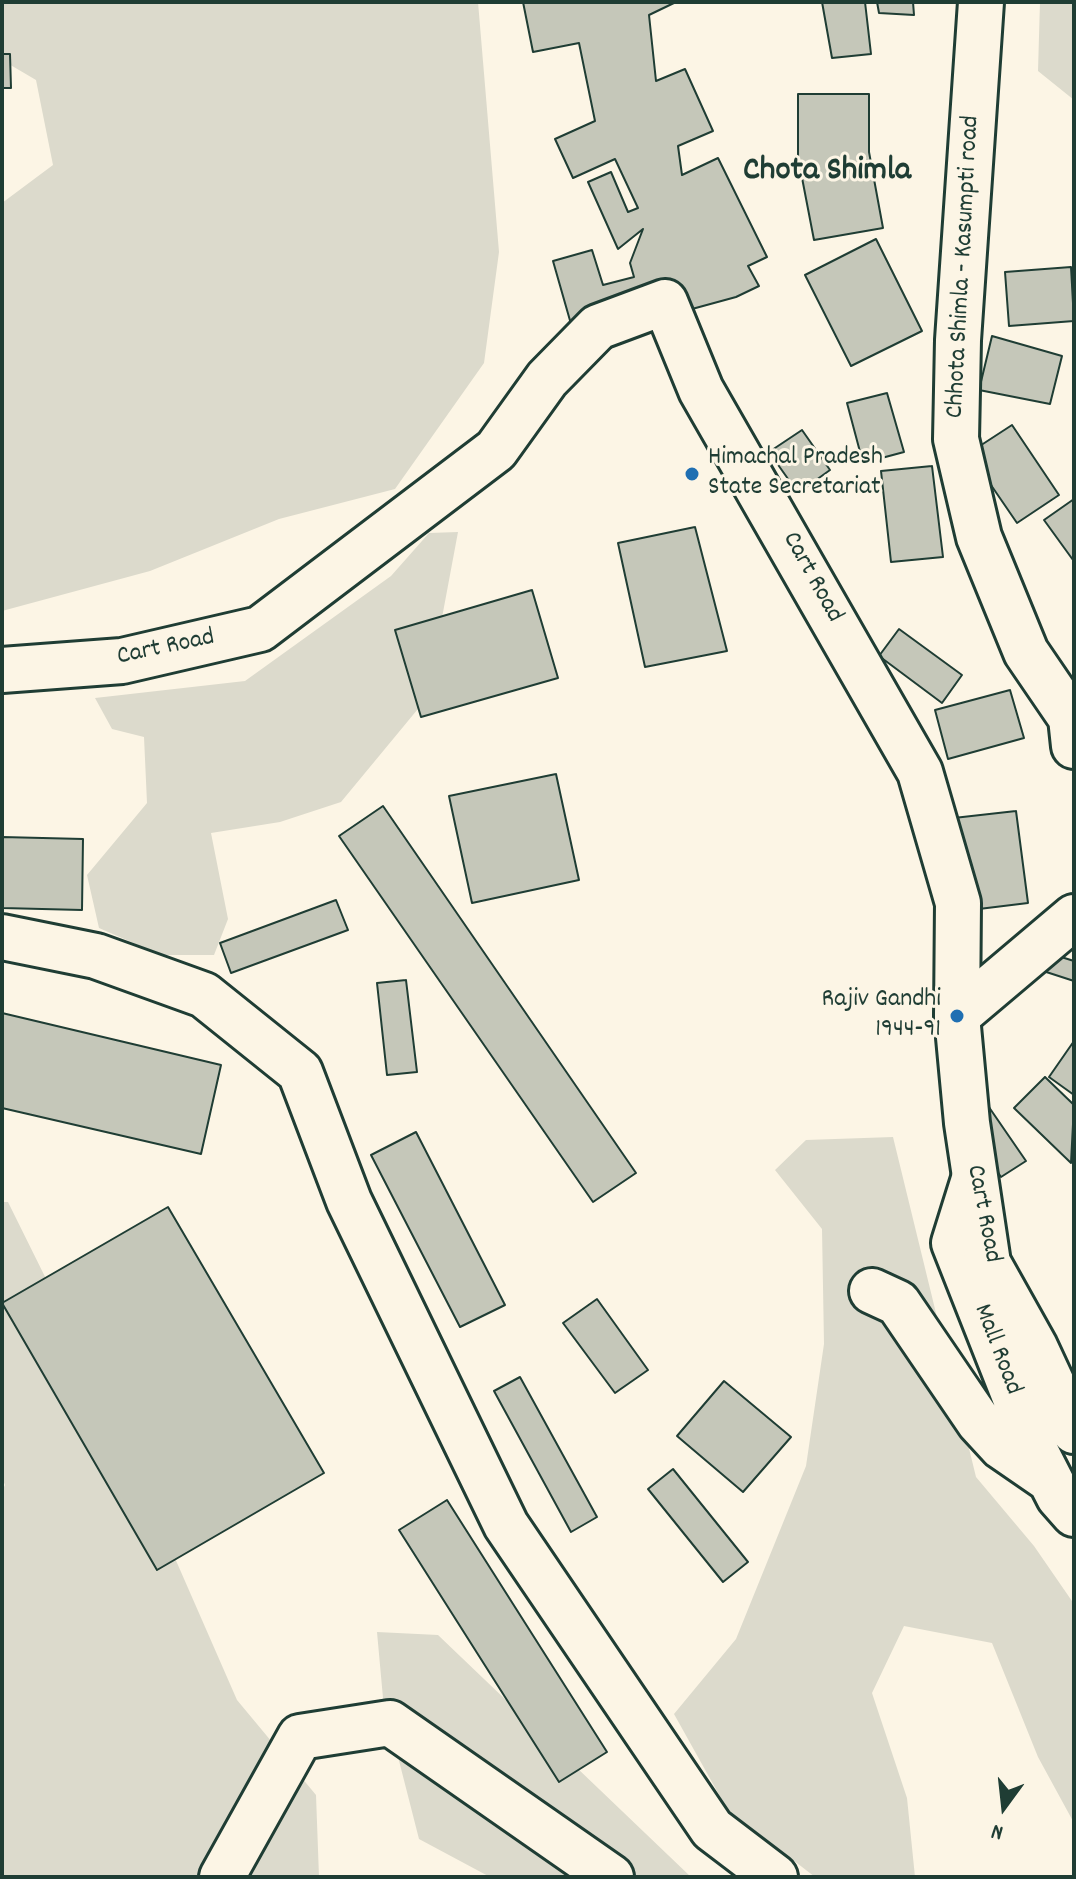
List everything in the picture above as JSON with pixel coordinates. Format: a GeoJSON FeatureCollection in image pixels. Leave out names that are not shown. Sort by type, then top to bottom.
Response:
{"type":"FeatureCollection","features":[{"type":"Feature","properties":{"kind":"street","name":"Chhota Shimla - Kasumpti road"},"geometry":{"type":"LineString","coordinates":[[981,2],[958,340],[956,439],[979,537],[1026,652],[1071,718],[1074,746]]}},
{"type":"Feature","properties":{"kind":"street","name":"Cart Road"},"geometry":{"type":"LineString","coordinates":[[2,670],[122,661],[260,629],[496,450],[547,379],[598,327],[665,302],[701,390],[920,772],[958,903],[957,1016],[974,1179],[988,1263],[1035,1347],[1074,1431]]}},
{"type":"Feature","properties":{"kind":"street"},"geometry":{"type":"LineString","coordinates":[[957,1016],[1074,917]]}},
{"type":"Feature","properties":{"kind":"street"},"geometry":{"type":"LineString","coordinates":[[2,937],[96,956],[204,995],[300,1072],[349,1201],[506,1525],[712,1829],[775,1877]]}},
{"type":"Feature","properties":{"kind":"street","name":"Mall Road"},"geometry":{"type":"LineString","coordinates":[[974,1179],[954,1243],[1062,1496]]}},
{"type":"Feature","properties":{"kind":"street"},"geometry":{"type":"LineString","coordinates":[[872,1291],[898,1303],[979,1422],[1002,1447],[1062,1496]]}},
{"type":"Feature","properties":{"kind":"street"},"geometry":{"type":"LineString","coordinates":[[222,1877],[300,1737],[390,1723],[611,1877]]}},
{"type":"Feature","properties":{"kind":"shaded area"},"geometry":{"type":"Polygon","coordinates":[[[2,2],[478,2],[499,252],[484,363],[395,489],[279,519],[150,571],[2,611],[2,203],[53,165],[36,80],[2,60],[2,2]]]}},
{"type":"Feature","properties":{"kind":"shaded area"},"geometry":{"type":"Polygon","coordinates":[[[1040,2],[1074,2],[1074,100],[1038,71],[1040,2]]]}},
{"type":"Feature","properties":{"kind":"shaded area"},"geometry":{"type":"Polygon","coordinates":[[[458,532],[427,698],[341,802],[280,822],[211,833],[228,919],[214,955],[161,955],[99,928],[87,875],[147,803],[144,737],[112,729],[95,698],[245,681],[391,576],[429,533],[458,532]]]}},
{"type":"Feature","properties":{"kind":"shaded area"},"geometry":{"type":"Polygon","coordinates":[[[893,1137],[976,1477],[1034,1546],[1074,1604],[1074,1823],[1038,1757],[992,1643],[904,1626],[872,1693],[907,1798],[915,1877],[815,1877],[727,1809],[674,1714],[736,1639],[806,1466],[824,1344],[822,1229],[775,1170],[806,1140],[893,1137]]]}},
{"type":"Feature","properties":{"kind":"shaded area"},"geometry":{"type":"Polygon","coordinates":[[[2,1202],[8,1202],[104,1396],[237,1700],[316,1795],[319,1877],[2,1877],[2,1491],[5,1485],[2,1478],[2,1202]]]}},
{"type":"Feature","properties":{"kind":"shaded area"},"geometry":{"type":"Polygon","coordinates":[[[377,1632],[438,1635],[691,1877],[490,1877],[419,1839],[383,1698],[377,1632]]]}},
{"type":"Feature","properties":{"kind":"building"},"geometry":{"type":"Polygon","coordinates":[[[523,2],[676,2],[649,15],[656,81],[685,69],[713,131],[678,146],[682,175],[718,158],[767,257],[748,266],[759,286],[736,297],[615,330],[611,348],[575,338],[553,261],[592,250],[603,285],[634,277],[630,263],[643,229],[618,249],[588,182],[611,172],[628,212],[638,208],[615,159],[573,178],[555,139],[595,121],[579,43],[533,52],[523,2]]]}},
{"type":"Feature","properties":{"kind":"building"},"geometry":{"type":"Polygon","coordinates":[[[822,2],[865,2],[871,54],[832,58],[822,2]]]}},
{"type":"Feature","properties":{"kind":"building"},"geometry":{"type":"Polygon","coordinates":[[[877,2],[913,2],[914,15],[879,13],[877,2]]]}},
{"type":"Feature","properties":{"kind":"building"},"geometry":{"type":"Polygon","coordinates":[[[2,54],[10,54],[11,88],[2,88],[2,54]]]}},
{"type":"Feature","properties":{"kind":"building"},"geometry":{"type":"Polygon","coordinates":[[[798,94],[869,94],[869,152],[883,228],[814,240],[798,157],[798,94]]]}},
{"type":"Feature","properties":{"kind":"building"},"geometry":{"type":"Polygon","coordinates":[[[876,239],[922,331],[851,366],[805,275],[876,239]]]}},
{"type":"Feature","properties":{"kind":"building"},"geometry":{"type":"Polygon","coordinates":[[[1071,267],[1074,321],[1009,326],[1005,272],[1071,267]]]}},
{"type":"Feature","properties":{"kind":"building"},"geometry":{"type":"Polygon","coordinates":[[[992,336],[1062,356],[1050,404],[979,390],[992,336]]]}},
{"type":"Feature","properties":{"kind":"building"},"geometry":{"type":"Polygon","coordinates":[[[887,393],[904,452],[863,463],[847,403],[887,393]]]}},
{"type":"Feature","properties":{"kind":"building"},"geometry":{"type":"Polygon","coordinates":[[[1012,425],[1059,495],[1017,523],[969,453],[1012,425]]]}},
{"type":"Feature","properties":{"kind":"building"},"geometry":{"type":"Polygon","coordinates":[[[802,430],[830,470],[798,493],[769,452],[802,430]]]}},
{"type":"Feature","properties":{"kind":"building"},"geometry":{"type":"Polygon","coordinates":[[[932,466],[943,557],[891,562],[881,471],[932,466]]]}},
{"type":"Feature","properties":{"kind":"building"},"geometry":{"type":"Polygon","coordinates":[[[1074,499],[1074,559],[1073,560],[1044,520],[1074,499]]]}},
{"type":"Feature","properties":{"kind":"building"},"geometry":{"type":"Polygon","coordinates":[[[695,527],[727,651],[645,667],[618,543],[695,527]]]}},
{"type":"Feature","properties":{"kind":"building"},"geometry":{"type":"Polygon","coordinates":[[[532,590],[558,678],[421,717],[395,630],[532,590]]]}},
{"type":"Feature","properties":{"kind":"building"},"geometry":{"type":"Polygon","coordinates":[[[899,629],[962,675],[942,703],[879,656],[899,629]]]}},
{"type":"Feature","properties":{"kind":"building"},"geometry":{"type":"Polygon","coordinates":[[[1010,690],[1024,738],[948,759],[935,710],[1010,690]]]}},
{"type":"Feature","properties":{"kind":"building"},"geometry":{"type":"Polygon","coordinates":[[[556,774],[579,880],[472,903],[449,796],[556,774]]]}},
{"type":"Feature","properties":{"kind":"building"},"geometry":{"type":"Polygon","coordinates":[[[383,806],[636,1173],[593,1202],[339,836],[383,806]]]}},
{"type":"Feature","properties":{"kind":"building"},"geometry":{"type":"Polygon","coordinates":[[[1016,811],[1028,903],[938,914],[927,821],[1016,811]]]}},
{"type":"Feature","properties":{"kind":"building"},"geometry":{"type":"Polygon","coordinates":[[[2,837],[83,839],[82,910],[2,908],[2,837]]]}},
{"type":"Feature","properties":{"kind":"building"},"geometry":{"type":"Polygon","coordinates":[[[336,900],[348,930],[231,973],[220,943],[336,900]]]}},
{"type":"Feature","properties":{"kind":"building"},"geometry":{"type":"Polygon","coordinates":[[[1042,951],[1074,961],[1074,981],[1037,969],[1042,951]]]}},
{"type":"Feature","properties":{"kind":"building"},"geometry":{"type":"Polygon","coordinates":[[[406,980],[417,1072],[387,1075],[377,983],[406,980]]]}},
{"type":"Feature","properties":{"kind":"building"},"geometry":{"type":"Polygon","coordinates":[[[2,1013],[221,1065],[201,1154],[2,1108],[2,1013]]]}},
{"type":"Feature","properties":{"kind":"building"},"geometry":{"type":"Polygon","coordinates":[[[1074,1041],[1074,1095],[1049,1077],[1074,1041]]]}},
{"type":"Feature","properties":{"kind":"building"},"geometry":{"type":"Polygon","coordinates":[[[1045,1077],[1074,1105],[1071,1163],[1014,1108],[1045,1077]]]}},
{"type":"Feature","properties":{"kind":"building"},"geometry":{"type":"Polygon","coordinates":[[[982,1097],[1026,1161],[1001,1177],[958,1113],[982,1097]]]}},
{"type":"Feature","properties":{"kind":"building"},"geometry":{"type":"Polygon","coordinates":[[[416,1132],[505,1305],[460,1327],[371,1155],[416,1132]]]}},
{"type":"Feature","properties":{"kind":"building"},"geometry":{"type":"Polygon","coordinates":[[[168,1207],[324,1473],[157,1570],[2,1303],[168,1207]]]}},
{"type":"Feature","properties":{"kind":"building"},"geometry":{"type":"Polygon","coordinates":[[[597,1299],[648,1370],[615,1393],[563,1323],[597,1299]]]}},
{"type":"Feature","properties":{"kind":"building"},"geometry":{"type":"Polygon","coordinates":[[[520,1377],[597,1517],[571,1532],[494,1391],[520,1377]]]}},
{"type":"Feature","properties":{"kind":"building"},"geometry":{"type":"Polygon","coordinates":[[[724,1381],[791,1437],[743,1492],[677,1436],[724,1381]]]}},
{"type":"Feature","properties":{"kind":"building"},"geometry":{"type":"Polygon","coordinates":[[[673,1469],[748,1562],[723,1582],[648,1489],[673,1469]]]}},
{"type":"Feature","properties":{"kind":"building"},"geometry":{"type":"Polygon","coordinates":[[[447,1500],[607,1752],[559,1782],[399,1530],[447,1500]]]}},
{"type":"Feature","properties":{"kind":"place","name":"Himachal Pradesh State Secretariat"},"geometry":{"type":"Point","coordinates":[692,474]}},
{"type":"Feature","properties":{"kind":"place","name":"Rajiv Gandhi 1944-91"},"geometry":{"type":"Point","coordinates":[957,1016]}},
{"type":"Feature","properties":{"kind":"district","name":"Chota Shimla"},"geometry":{"type":"Point","coordinates":[827,173]}}]}
